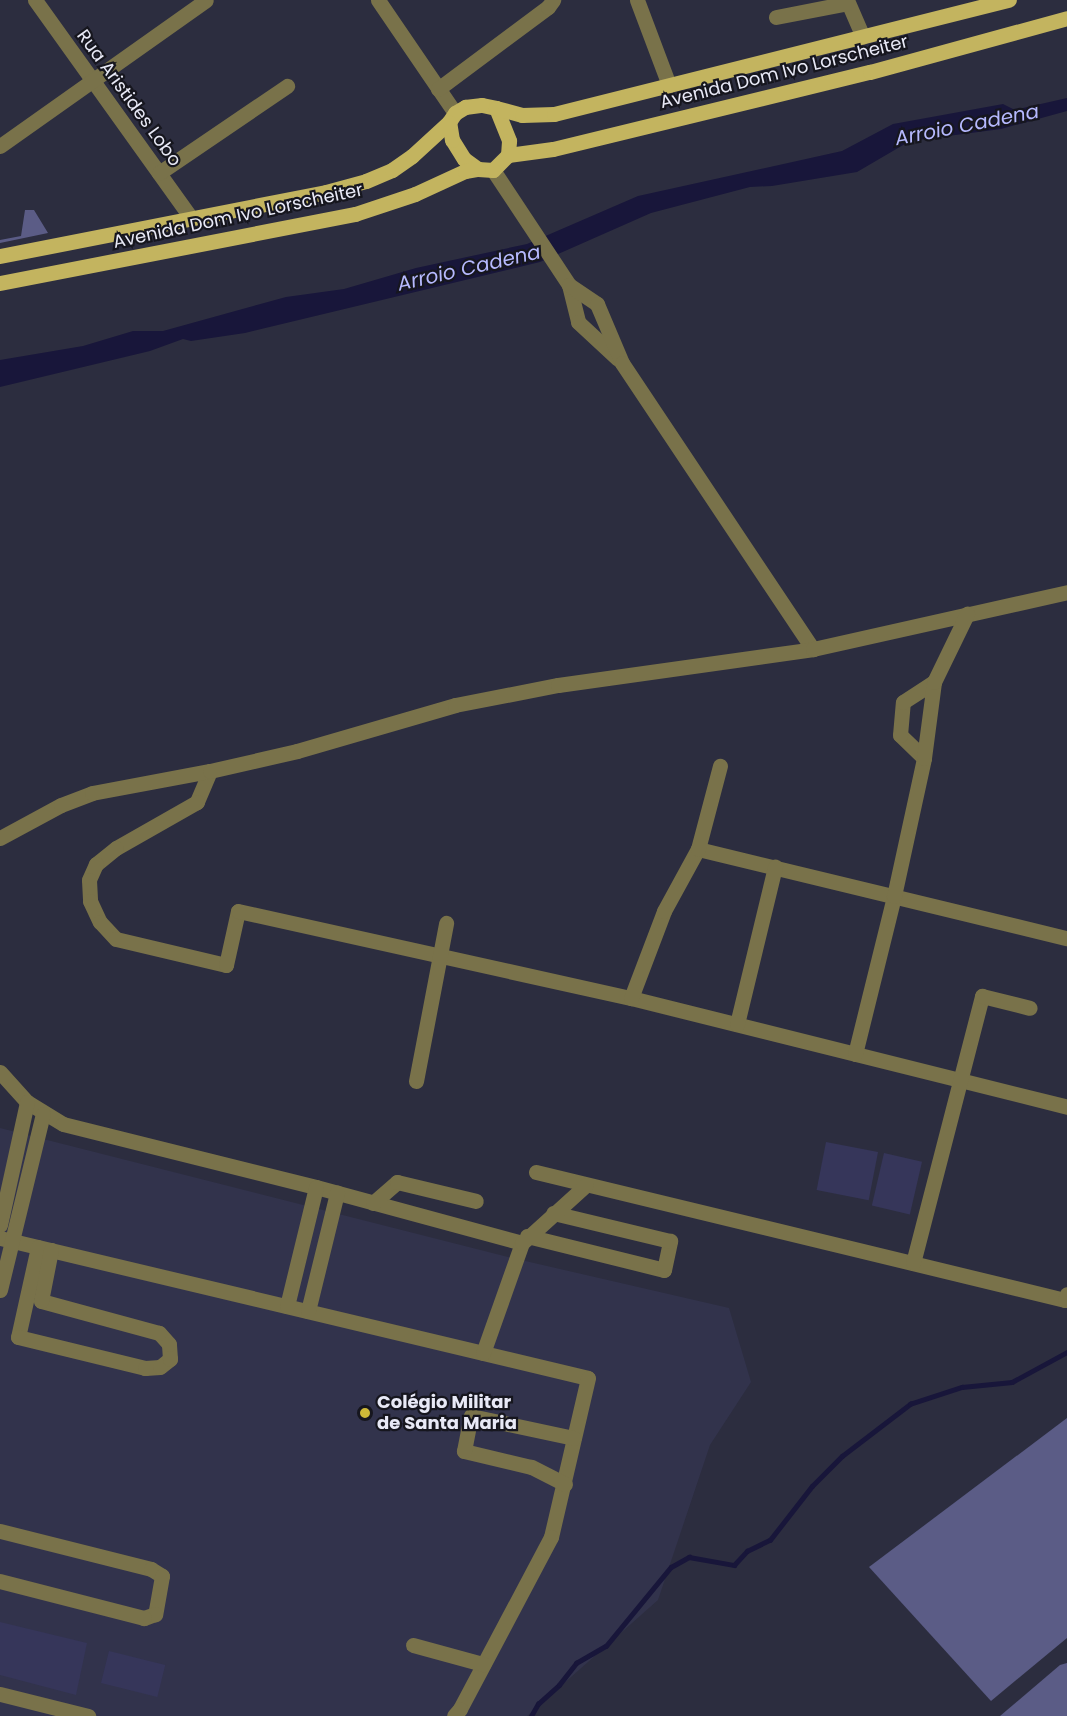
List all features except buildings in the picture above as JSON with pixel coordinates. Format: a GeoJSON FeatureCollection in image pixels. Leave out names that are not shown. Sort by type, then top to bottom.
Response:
{"type":"FeatureCollection","features":[{"type":"Feature","properties":{"kind":"main road","name":"Avenida Dom Ivo Lorscheiter"},"geometry":{"type":"LineString","coordinates":[[0,256],[326,192],[366,181],[392,170],[412,156],[465,108],[482,105],[541,116],[1009,0]]}},
{"type":"Feature","properties":{"kind":"main road","name":"Avenida Dom Ivo Lorscheiter"},"geometry":{"type":"LineString","coordinates":[[0,283],[355,214],[415,194],[465,171],[485,170],[508,155],[530,154],[782,94],[1067,18]]}},
{"type":"Feature","properties":{"kind":"main road"},"geometry":{"type":"LineString","coordinates":[[496,108],[509,141],[508,155]]}},
{"type":"Feature","properties":{"kind":"main road"},"geometry":{"type":"LineString","coordinates":[[452,118],[452,140],[464,159],[485,170]]}},
{"type":"Feature","properties":{"kind":"street","name":"Rua Aristides Lobo"},"geometry":{"type":"LineString","coordinates":[[35,0],[191,218]]}},
{"type":"Feature","properties":{"kind":"street"},"geometry":{"type":"LineString","coordinates":[[0,146],[206,0]]}},
{"type":"Feature","properties":{"kind":"street"},"geometry":{"type":"LineString","coordinates":[[378,0],[438,89],[452,118]]}},
{"type":"Feature","properties":{"kind":"street"},"geometry":{"type":"LineString","coordinates":[[438,89],[548,7],[553,0]]}},
{"type":"Feature","properties":{"kind":"street"},"geometry":{"type":"LineString","coordinates":[[638,0],[669,85]]}},
{"type":"Feature","properties":{"kind":"street"},"geometry":{"type":"LineString","coordinates":[[776,17],[848,1],[862,37]]}},
{"type":"Feature","properties":{"kind":"street"},"geometry":{"type":"LineString","coordinates":[[159,173],[287,86]]}},
{"type":"Feature","properties":{"kind":"street"},"geometry":{"type":"LineString","coordinates":[[485,170],[519,210],[569,285],[578,322],[622,363]]}},
{"type":"Feature","properties":{"kind":"street"},"geometry":{"type":"LineString","coordinates":[[569,285],[597,304],[622,363],[813,649]]}},
{"type":"Feature","properties":{"kind":"street"},"geometry":{"type":"LineString","coordinates":[[0,838],[61,805],[92,793],[210,771],[297,751],[455,705],[558,685],[813,649],[1067,592]]}},
{"type":"Feature","properties":{"kind":"street"},"geometry":{"type":"LineString","coordinates":[[855,1054],[894,896],[924,758],[934,682],[967,614]]}},
{"type":"Feature","properties":{"kind":"street"},"geometry":{"type":"LineString","coordinates":[[924,758],[900,735],[903,702],[934,682]]}},
{"type":"Feature","properties":{"kind":"street"},"geometry":{"type":"LineString","coordinates":[[631,998],[664,911],[698,849],[720,766]]}},
{"type":"Feature","properties":{"kind":"street"},"geometry":{"type":"LineString","coordinates":[[210,771],[197,802],[116,848],[96,864],[89,880],[90,901],[100,922],[116,939],[226,965],[238,911],[631,998],[1067,1107]]}},
{"type":"Feature","properties":{"kind":"street"},"geometry":{"type":"LineString","coordinates":[[698,849],[1067,938]]}},
{"type":"Feature","properties":{"kind":"street"},"geometry":{"type":"LineString","coordinates":[[736,1024],[775,867]]}},
{"type":"Feature","properties":{"kind":"street"},"geometry":{"type":"LineString","coordinates":[[416,1081],[446,923]]}},
{"type":"Feature","properties":{"kind":"street"},"geometry":{"type":"LineString","coordinates":[[913,1263],[982,996],[1030,1008]]}},
{"type":"Feature","properties":{"kind":"street"},"geometry":{"type":"LineString","coordinates":[[0,1072],[27,1102],[43,1114],[63,1124],[374,1203],[664,1270],[670,1241],[553,1213]]}},
{"type":"Feature","properties":{"kind":"street"},"geometry":{"type":"LineString","coordinates":[[0,1225],[27,1102]]}},
{"type":"Feature","properties":{"kind":"street"},"geometry":{"type":"LineString","coordinates":[[0,1290],[6,1239],[43,1114]]}},
{"type":"Feature","properties":{"kind":"street"},"geometry":{"type":"LineString","coordinates":[[536,1172],[1065,1300],[1067,1294]]}},
{"type":"Feature","properties":{"kind":"street"},"geometry":{"type":"LineString","coordinates":[[374,1203],[397,1182],[476,1201]]}},
{"type":"Feature","properties":{"kind":"street"},"geometry":{"type":"LineString","coordinates":[[483,1353],[524,1239],[586,1185]]}},
{"type":"Feature","properties":{"kind":"street"},"geometry":{"type":"LineString","coordinates":[[287,1306],[316,1187]]}},
{"type":"Feature","properties":{"kind":"street"},"geometry":{"type":"LineString","coordinates":[[308,1311],[337,1193]]}},
{"type":"Feature","properties":{"kind":"street"},"geometry":{"type":"LineString","coordinates":[[6,1239],[588,1378],[565,1484],[550,1537],[460,1709],[454,1716]]}},
{"type":"Feature","properties":{"kind":"street"},"geometry":{"type":"LineString","coordinates":[[44,1248],[41,1301],[159,1333],[169,1344],[170,1359],[160,1367],[145,1368],[18,1337],[44,1248]]}},
{"type":"Feature","properties":{"kind":"street"},"geometry":{"type":"LineString","coordinates":[[565,1484],[531,1467],[464,1451],[471,1416],[574,1438]]}},
{"type":"Feature","properties":{"kind":"street"},"geometry":{"type":"LineString","coordinates":[[0,1531],[151,1569],[162,1576],[155,1614],[144,1618],[0,1581]]}},
{"type":"Feature","properties":{"kind":"street"},"geometry":{"type":"LineString","coordinates":[[413,1645],[483,1664]]}},
{"type":"Feature","properties":{"kind":"street"},"geometry":{"type":"LineString","coordinates":[[0,1694],[88,1716]]}},
{"type":"Feature","properties":{"kind":"shaded area"},"geometry":{"type":"Polygon","coordinates":[[[25,210],[34,210],[48,233],[0,243],[0,240],[21,236],[25,210]]]}},
{"type":"Feature","properties":{"kind":"shaded area","name":"Colégio Militar de Santa Maria"},"geometry":{"type":"Polygon","coordinates":[[[0,1128],[508,1257],[729,1308],[751,1382],[710,1445],[658,1600],[527,1716],[0,1716],[0,1128]]]}},
{"type":"Feature","properties":{"kind":"shaded area"},"geometry":{"type":"Polygon","coordinates":[[[826,1142],[878,1152],[869,1200],[817,1190],[826,1142]]]}},
{"type":"Feature","properties":{"kind":"shaded area"},"geometry":{"type":"Polygon","coordinates":[[[884,1153],[922,1162],[910,1214],[872,1206],[884,1153]]]}},
{"type":"Feature","properties":{"kind":"shaded area"},"geometry":{"type":"Polygon","coordinates":[[[1067,1418],[1067,1638],[991,1701],[869,1567],[1067,1418]]]}},
{"type":"Feature","properties":{"kind":"shaded area"},"geometry":{"type":"Polygon","coordinates":[[[0,1622],[87,1643],[76,1695],[0,1675],[0,1622]]]}},
{"type":"Feature","properties":{"kind":"shaded area"},"geometry":{"type":"Polygon","coordinates":[[[109,1651],[165,1665],[157,1697],[101,1683],[109,1651]]]}},
{"type":"Feature","properties":{"kind":"shaded area"},"geometry":{"type":"Polygon","coordinates":[[[1067,1663],[1067,1716],[1000,1716],[1060,1665],[1067,1663]]]}},
{"type":"Feature","properties":{"kind":"water","name":"Arroio Cadena"},"geometry":{"type":"Polygon","coordinates":[[[1067,98],[1067,111],[1001,129],[910,141],[857,172],[772,186],[750,187],[651,213],[540,262],[245,333],[191,341],[183,339],[150,351],[0,387],[0,360],[83,346],[133,331],[163,331],[286,297],[344,289],[416,268],[527,244],[638,196],[842,151],[893,124],[1003,104],[1013,109],[1067,98]]]}},
{"type":"Feature","properties":{"kind":"waterway"},"geometry":{"type":"LineString","coordinates":[[531,1716],[538,1704],[559,1685],[576,1663],[606,1646],[671,1567],[689,1557],[734,1565],[747,1551],[770,1540],[812,1486],[842,1456],[910,1404],[962,1387],[1012,1382],[1067,1352]]}},
{"type":"Feature","properties":{"kind":"place","name":"Colégio Militar de Santa Maria"},"geometry":{"type":"Point","coordinates":[365,1413]}}]}
